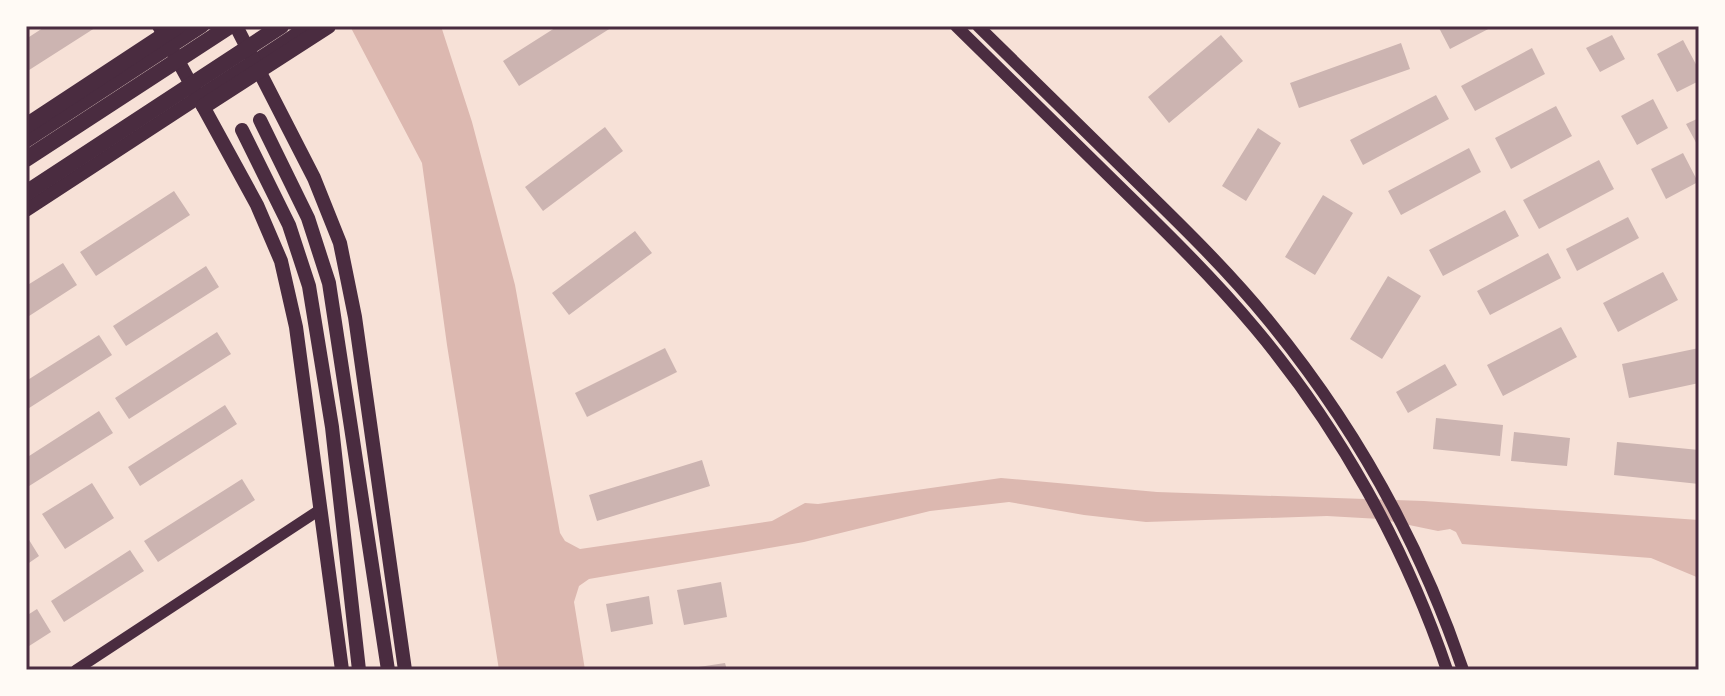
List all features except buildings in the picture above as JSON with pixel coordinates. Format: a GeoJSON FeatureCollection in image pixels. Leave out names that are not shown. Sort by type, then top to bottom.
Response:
{"type":"FeatureCollection","features":[{"type":"Feature","properties":{"kind":"highway"},"geometry":{"type":"LineString","coordinates":[[26,159],[233,26]]}},
{"type":"Feature","properties":{"kind":"highway"},"geometry":{"type":"LineString","coordinates":[[26,193],[281,26]]}},
{"type":"Feature","properties":{"kind":"highway"},"geometry":{"type":"LineString","coordinates":[[202,102],[256,66],[328,26]]}},
{"type":"Feature","properties":{"kind":"highway"},"geometry":{"type":"LineString","coordinates":[[30,124],[168,34]]}},
{"type":"Feature","properties":{"kind":"main road"},"geometry":{"type":"LineString","coordinates":[[26,141],[168,34],[202,26]]}},
{"type":"Feature","properties":{"kind":"main road"},"geometry":{"type":"LineString","coordinates":[[233,26],[323,199],[343,257],[355,317],[405,670]]}},
{"type":"Feature","properties":{"kind":"main road"},"geometry":{"type":"LineString","coordinates":[[256,66],[307,26]]}},
{"type":"Feature","properties":{"kind":"main road"},"geometry":{"type":"LineString","coordinates":[[956,26],[1226,293],[1293,376],[1372,498],[1413,583],[1447,670]]}},
{"type":"Feature","properties":{"kind":"main road"},"geometry":{"type":"LineString","coordinates":[[978,26],[1237,283],[1269,320],[1323,393],[1387,494],[1433,589],[1463,670]]}},
{"type":"Feature","properties":{"kind":"main road"},"geometry":{"type":"LineString","coordinates":[[168,34],[257,205],[281,261],[296,327],[342,670]]}},
{"type":"Feature","properties":{"kind":"main road"},"geometry":{"type":"LineString","coordinates":[[26,210],[202,102]]}},
{"type":"Feature","properties":{"kind":"main road"},"geometry":{"type":"LineString","coordinates":[[260,120],[308,218],[329,283],[388,670]]}},
{"type":"Feature","properties":{"kind":"main road"},"geometry":{"type":"LineString","coordinates":[[242,130],[289,225],[309,286],[332,427],[359,670]]}},
{"type":"Feature","properties":{"kind":"street"},"geometry":{"type":"LineString","coordinates":[[76,670],[321,509]]}},
{"type":"Feature","properties":{"kind":"shaded area"},"geometry":{"type":"Polygon","coordinates":[[[350,26],[441,26],[472,122],[515,285],[560,533],[565,541],[580,549],[772,521],[805,503],[818,504],[1001,478],[1157,492],[1424,501],[1699,520],[1699,578],[1651,558],[1462,544],[1456,532],[1450,529],[1438,531],[1380,519],[1327,516],[1146,522],[1009,502],[930,511],[804,542],[589,579],[579,586],[574,602],[585,670],[499,670],[447,345],[422,163],[350,26]]]}}]}
